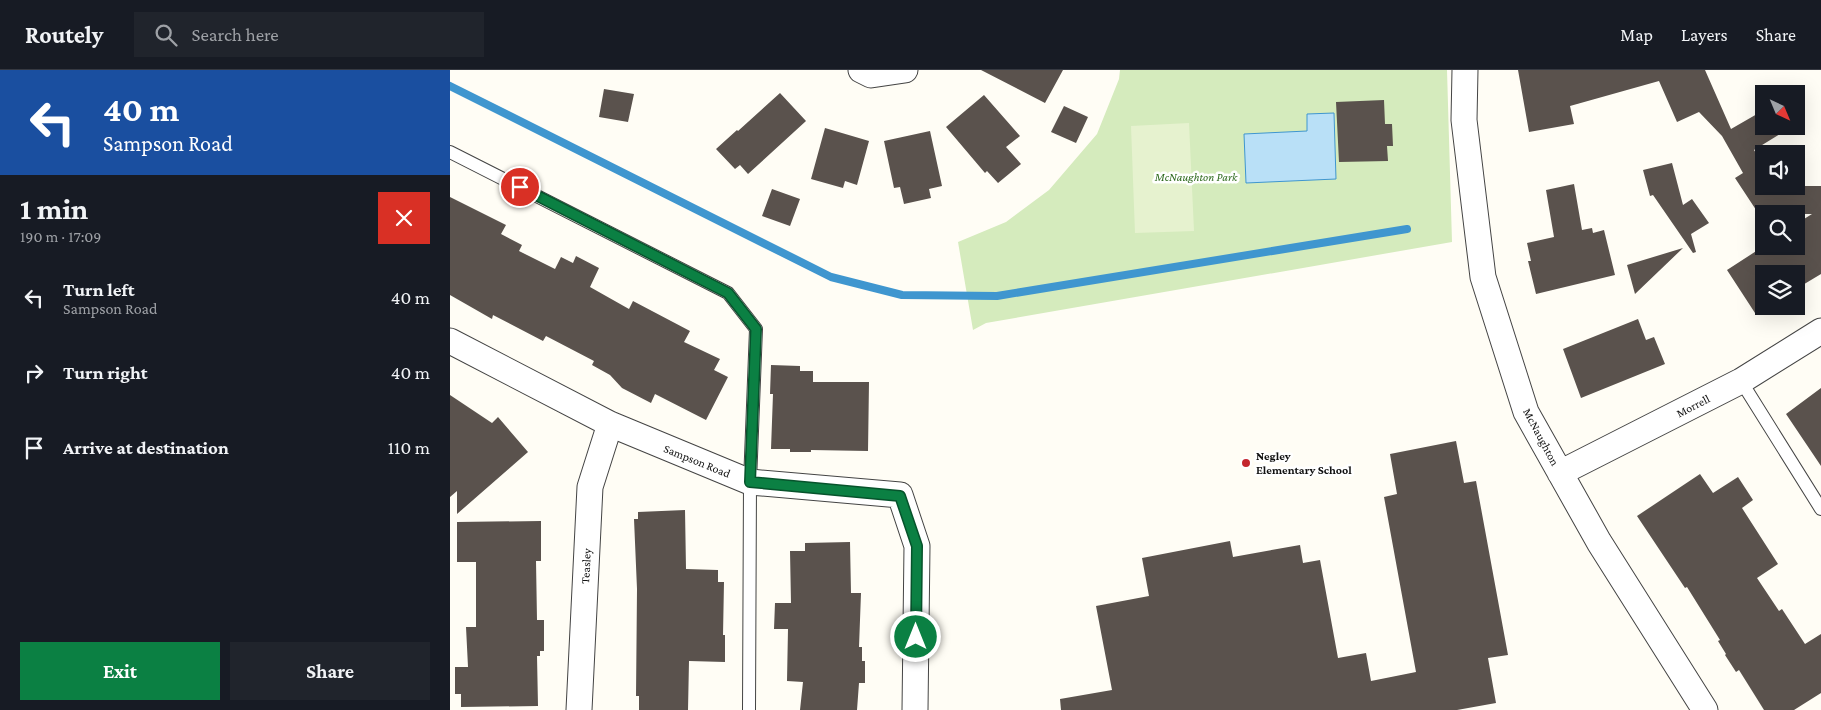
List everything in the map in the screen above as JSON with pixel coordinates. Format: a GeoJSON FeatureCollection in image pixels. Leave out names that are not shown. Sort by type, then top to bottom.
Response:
{"type":"FeatureCollection","features":[{"type":"Feature","properties":{"kind":"street"},"geometry":{"type":"LineString","coordinates":[[861,70],[871,75],[905,70]]}},
{"type":"Feature","properties":{"kind":"street","name":"McNaughton"},"geometry":{"type":"LineString","coordinates":[[1465,70],[1464,120],[1472,199],[1483,277],[1526,412],[1599,542],[1706,710]]}},
{"type":"Feature","properties":{"kind":"street","name":"Morrell"},"geometry":{"type":"LineString","coordinates":[[1560,473],[1741,381],[1821,331]]}},
{"type":"Feature","properties":{"kind":"street","name":"Sampson Road"},"geometry":{"type":"LineString","coordinates":[[450,341],[610,424],[750,482],[900,496],[917,546],[915,710]]}},
{"type":"Feature","properties":{"kind":"street","name":"Teasley"},"geometry":{"type":"LineString","coordinates":[[579,710],[590,487],[610,424]]}},
{"type":"Feature","properties":{"kind":"lane"},"geometry":{"type":"LineString","coordinates":[[450,152],[728,293],[756,329],[750,482],[749,710]]}},
{"type":"Feature","properties":{"kind":"lane"},"geometry":{"type":"LineString","coordinates":[[1741,381],[1821,509]]}},
{"type":"Feature","properties":{"kind":"green space","name":"McNaughton Park"},"geometry":{"type":"Polygon","coordinates":[[[1120,70],[1447,70],[1452,242],[986,323],[973,330],[958,242],[1006,222],[1049,190],[1097,134],[1119,79],[1120,70]]]}},
{"type":"Feature","properties":{"kind":"green space"},"geometry":{"type":"Polygon","coordinates":[[[1189,123],[1194,231],[1135,233],[1131,126],[1189,123]]]}},
{"type":"Feature","properties":{"kind":"water"},"geometry":{"type":"Polygon","coordinates":[[[1334,113],[1336,179],[1246,183],[1244,134],[1307,131],[1307,114],[1334,113]]]}},
{"type":"Feature","properties":{"kind":"building"},"geometry":{"type":"Polygon","coordinates":[[[981,70],[1063,70],[1045,103],[981,70]]]}},
{"type":"Feature","properties":{"kind":"building"},"geometry":{"type":"Polygon","coordinates":[[[1518,70],[1705,70],[1731,129],[1755,115],[1755,135],[1778,135],[1762,145],[1755,145],[1755,195],[1805,195],[1805,186],[1821,186],[1821,274],[1805,284],[1805,265],[1755,265],[1755,313],[1727,270],[1755,252],[1755,255],[1805,255],[1805,218],[1812,214],[1805,214],[1805,205],[1755,205],[1755,208],[1735,178],[1743,173],[1722,136],[1699,112],[1677,122],[1659,81],[1570,106],[1574,124],[1529,132],[1518,70]]]}},
{"type":"Feature","properties":{"kind":"building"},"geometry":{"type":"Polygon","coordinates":[[[604,89],[634,94],[628,122],[599,117],[604,89]]]}},
{"type":"Feature","properties":{"kind":"building"},"geometry":{"type":"Polygon","coordinates":[[[780,93],[806,121],[748,174],[740,165],[735,169],[716,149],[780,93]]]}},
{"type":"Feature","properties":{"kind":"building"},"geometry":{"type":"Polygon","coordinates":[[[984,95],[1020,136],[1006,147],[1021,164],[998,183],[987,171],[985,173],[946,127],[984,95]]]}},
{"type":"Feature","properties":{"kind":"building"},"geometry":{"type":"Polygon","coordinates":[[[1384,100],[1385,124],[1392,124],[1393,146],[1387,146],[1388,161],[1339,162],[1336,102],[1384,100]]]}},
{"type":"Feature","properties":{"kind":"building"},"geometry":{"type":"Polygon","coordinates":[[[1064,106],[1088,117],[1076,143],[1051,132],[1064,106]]]}},
{"type":"Feature","properties":{"kind":"building"},"geometry":{"type":"Polygon","coordinates":[[[825,128],[869,141],[857,185],[845,181],[843,188],[811,179],[825,128]]]}},
{"type":"Feature","properties":{"kind":"building"},"geometry":{"type":"Polygon","coordinates":[[[930,131],[942,186],[929,189],[931,198],[904,204],[900,187],[894,188],[884,141],[930,131]]]}},
{"type":"Feature","properties":{"kind":"building"},"geometry":{"type":"Polygon","coordinates":[[[1672,163],[1683,205],[1692,199],[1709,223],[1691,234],[1696,252],[1693,253],[1653,195],[1650,196],[1643,170],[1672,163]]]}},
{"type":"Feature","properties":{"kind":"building"},"geometry":{"type":"Polygon","coordinates":[[[1574,184],[1582,230],[1592,228],[1593,233],[1604,230],[1615,275],[1536,294],[1528,261],[1531,261],[1527,243],[1554,237],[1546,190],[1574,184]]]}},
{"type":"Feature","properties":{"kind":"building"},"geometry":{"type":"Polygon","coordinates":[[[772,189],[800,199],[790,226],[762,216],[772,189]]]}},
{"type":"Feature","properties":{"kind":"building"},"geometry":{"type":"Polygon","coordinates":[[[450,197],[506,225],[501,234],[522,245],[519,251],[555,269],[561,257],[573,263],[576,256],[599,268],[590,287],[629,309],[633,301],[690,331],[684,342],[720,359],[714,370],[728,377],[706,420],[655,394],[651,403],[622,388],[610,375],[592,365],[594,361],[546,336],[543,341],[493,315],[492,319],[450,295],[450,197]]]}},
{"type":"Feature","properties":{"kind":"building"},"geometry":{"type":"Polygon","coordinates":[[[1683,248],[1635,294],[1627,265],[1683,248]]]}},
{"type":"Feature","properties":{"kind":"building"},"geometry":{"type":"Polygon","coordinates":[[[1638,319],[1646,340],[1654,337],[1665,364],[1581,398],[1563,349],[1638,319]]]}},
{"type":"Feature","properties":{"kind":"building"},"geometry":{"type":"Polygon","coordinates":[[[771,365],[800,366],[800,371],[813,371],[813,382],[869,382],[868,451],[811,450],[811,452],[790,452],[790,449],[771,449],[773,394],[770,394],[771,365]]]}},
{"type":"Feature","properties":{"kind":"building"},"geometry":{"type":"Polygon","coordinates":[[[1821,388],[1821,466],[1786,414],[1821,388]]]}},
{"type":"Feature","properties":{"kind":"building"},"geometry":{"type":"Polygon","coordinates":[[[450,395],[492,423],[498,417],[528,452],[457,514],[457,491],[450,497],[450,395]]]}},
{"type":"Feature","properties":{"kind":"building"},"geometry":{"type":"Polygon","coordinates":[[[1456,441],[1464,483],[1476,481],[1508,655],[1488,658],[1496,703],[1457,710],[1061,710],[1060,699],[1112,690],[1096,606],[1149,596],[1142,558],[1230,541],[1233,557],[1300,545],[1303,563],[1320,560],[1338,658],[1366,653],[1371,681],[1416,672],[1384,497],[1397,494],[1390,454],[1456,441]]]}},
{"type":"Feature","properties":{"kind":"building"},"geometry":{"type":"Polygon","coordinates":[[[1700,474],[1713,493],[1738,477],[1753,500],[1742,508],[1778,564],[1757,578],[1779,611],[1782,609],[1805,644],[1821,634],[1821,693],[1794,710],[1764,710],[1739,670],[1736,672],[1725,655],[1718,641],[1720,640],[1687,587],[1685,588],[1637,516],[1700,474]]]}},
{"type":"Feature","properties":{"kind":"building"},"geometry":{"type":"Polygon","coordinates":[[[685,510],[686,569],[718,570],[718,582],[724,582],[723,635],[725,635],[725,662],[689,661],[688,710],[639,710],[639,696],[636,696],[637,589],[634,519],[638,519],[638,512],[685,510]]]}},
{"type":"Feature","properties":{"kind":"building"},"geometry":{"type":"Polygon","coordinates":[[[541,521],[541,561],[536,561],[537,620],[544,620],[544,651],[540,651],[540,656],[537,656],[538,706],[461,707],[461,694],[455,694],[455,667],[468,667],[466,627],[476,627],[476,562],[457,562],[457,522],[541,521]]]}},
{"type":"Feature","properties":{"kind":"building"},"geometry":{"type":"Polygon","coordinates":[[[850,542],[851,593],[861,593],[859,647],[862,647],[862,661],[865,661],[865,683],[859,683],[857,710],[800,710],[803,682],[787,681],[788,629],[774,629],[775,603],[791,603],[790,551],[805,551],[805,543],[850,542]]]}},
{"type":"Feature","properties":{"kind":"waterway"},"geometry":{"type":"LineString","coordinates":[[450,86],[831,277],[902,295],[997,296],[1407,229]]}},
{"type":"Feature","properties":{"kind":"place","name":"Negley Elementary School"},"geometry":{"type":"Point","coordinates":[1246,463]}},
{"type":"Feature","properties":{"kind":"route"},"geometry":{"type":"LineString","coordinates":[[520,187],[728,293],[756,329],[750,482],[900,496],[917,546],[916,637]]}}]}
